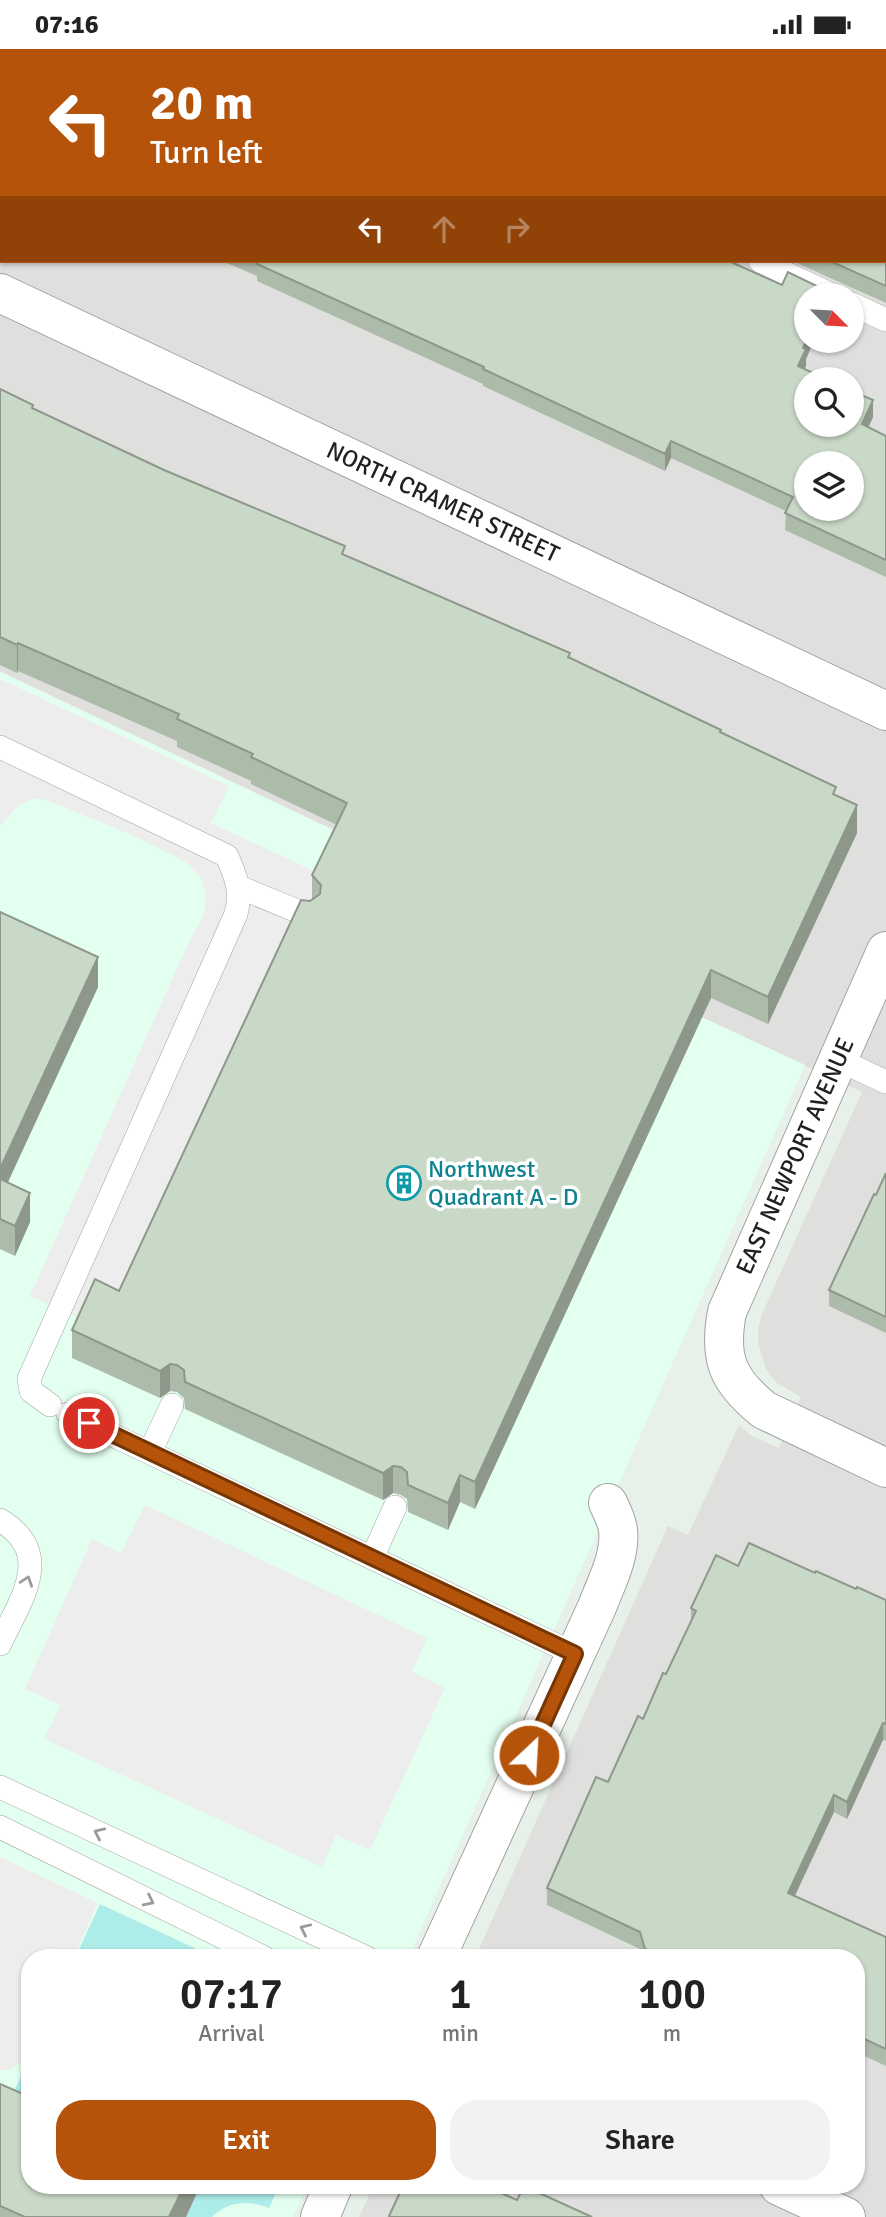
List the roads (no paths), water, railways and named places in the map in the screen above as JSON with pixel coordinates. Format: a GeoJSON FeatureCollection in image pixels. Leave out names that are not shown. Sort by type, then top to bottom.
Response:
{"type":"FeatureCollection","features":[{"type":"Feature","properties":{"kind":"street","name":"NORTH CRAMER STREET"},"geometry":{"type":"LineString","coordinates":[[0,293],[886,711]]}},
{"type":"Feature","properties":{"kind":"street","name":"EAST NEWPORT AVENUE"},"geometry":{"type":"LineString","coordinates":[[886,951],[727,1312],[723,1332],[726,1365],[741,1390],[764,1410],[886,1468]]}},
{"type":"Feature","properties":{"kind":"street"},"geometry":{"type":"LineString","coordinates":[[440,1949],[575,1654],[614,1562],[618,1527],[608,1503]]}},
{"type":"Feature","properties":{"kind":"street"},"geometry":{"type":"LineString","coordinates":[[320,2217],[330,2194]]}},
{"type":"Feature","properties":{"kind":"street"},"geometry":{"type":"LineString","coordinates":[[796,2194],[846,2217]]}},
{"type":"Feature","properties":{"kind":"lane"},"geometry":{"type":"LineString","coordinates":[[764,263],[807,283]]}},
{"type":"Feature","properties":{"kind":"lane"},"geometry":{"type":"LineString","coordinates":[[864,310],[886,320]]}},
{"type":"Feature","properties":{"kind":"lane"},"geometry":{"type":"LineString","coordinates":[[0,747],[227,856],[239,887],[240,898],[236,914],[29,1379],[31,1391],[59,1410],[575,1654]]}},
{"type":"Feature","properties":{"kind":"lane"},"geometry":{"type":"LineString","coordinates":[[239,887],[307,915]]}},
{"type":"Feature","properties":{"kind":"lane"},"geometry":{"type":"LineString","coordinates":[[837,1059],[886,1082]]}},
{"type":"Feature","properties":{"kind":"lane"},"geometry":{"type":"LineString","coordinates":[[149,1452],[172,1405]]}},
{"type":"Feature","properties":{"kind":"lane"},"geometry":{"type":"LineString","coordinates":[[372,1558],[395,1507]]}},
{"type":"Feature","properties":{"kind":"lane"},"geometry":{"type":"LineString","coordinates":[[0,1520],[22,1538],[30,1555],[31,1569],[0,1644]]}},
{"type":"Feature","properties":{"kind":"lane"},"geometry":{"type":"LineString","coordinates":[[0,1787],[348,1949]]}},
{"type":"Feature","properties":{"kind":"lane"},"geometry":{"type":"LineString","coordinates":[[0,1827],[247,1949]]}},
{"type":"Feature","properties":{"kind":"place","name":"Northwest Quadrant A - D"},"geometry":{"type":"Point","coordinates":[404,1183]}}]}
